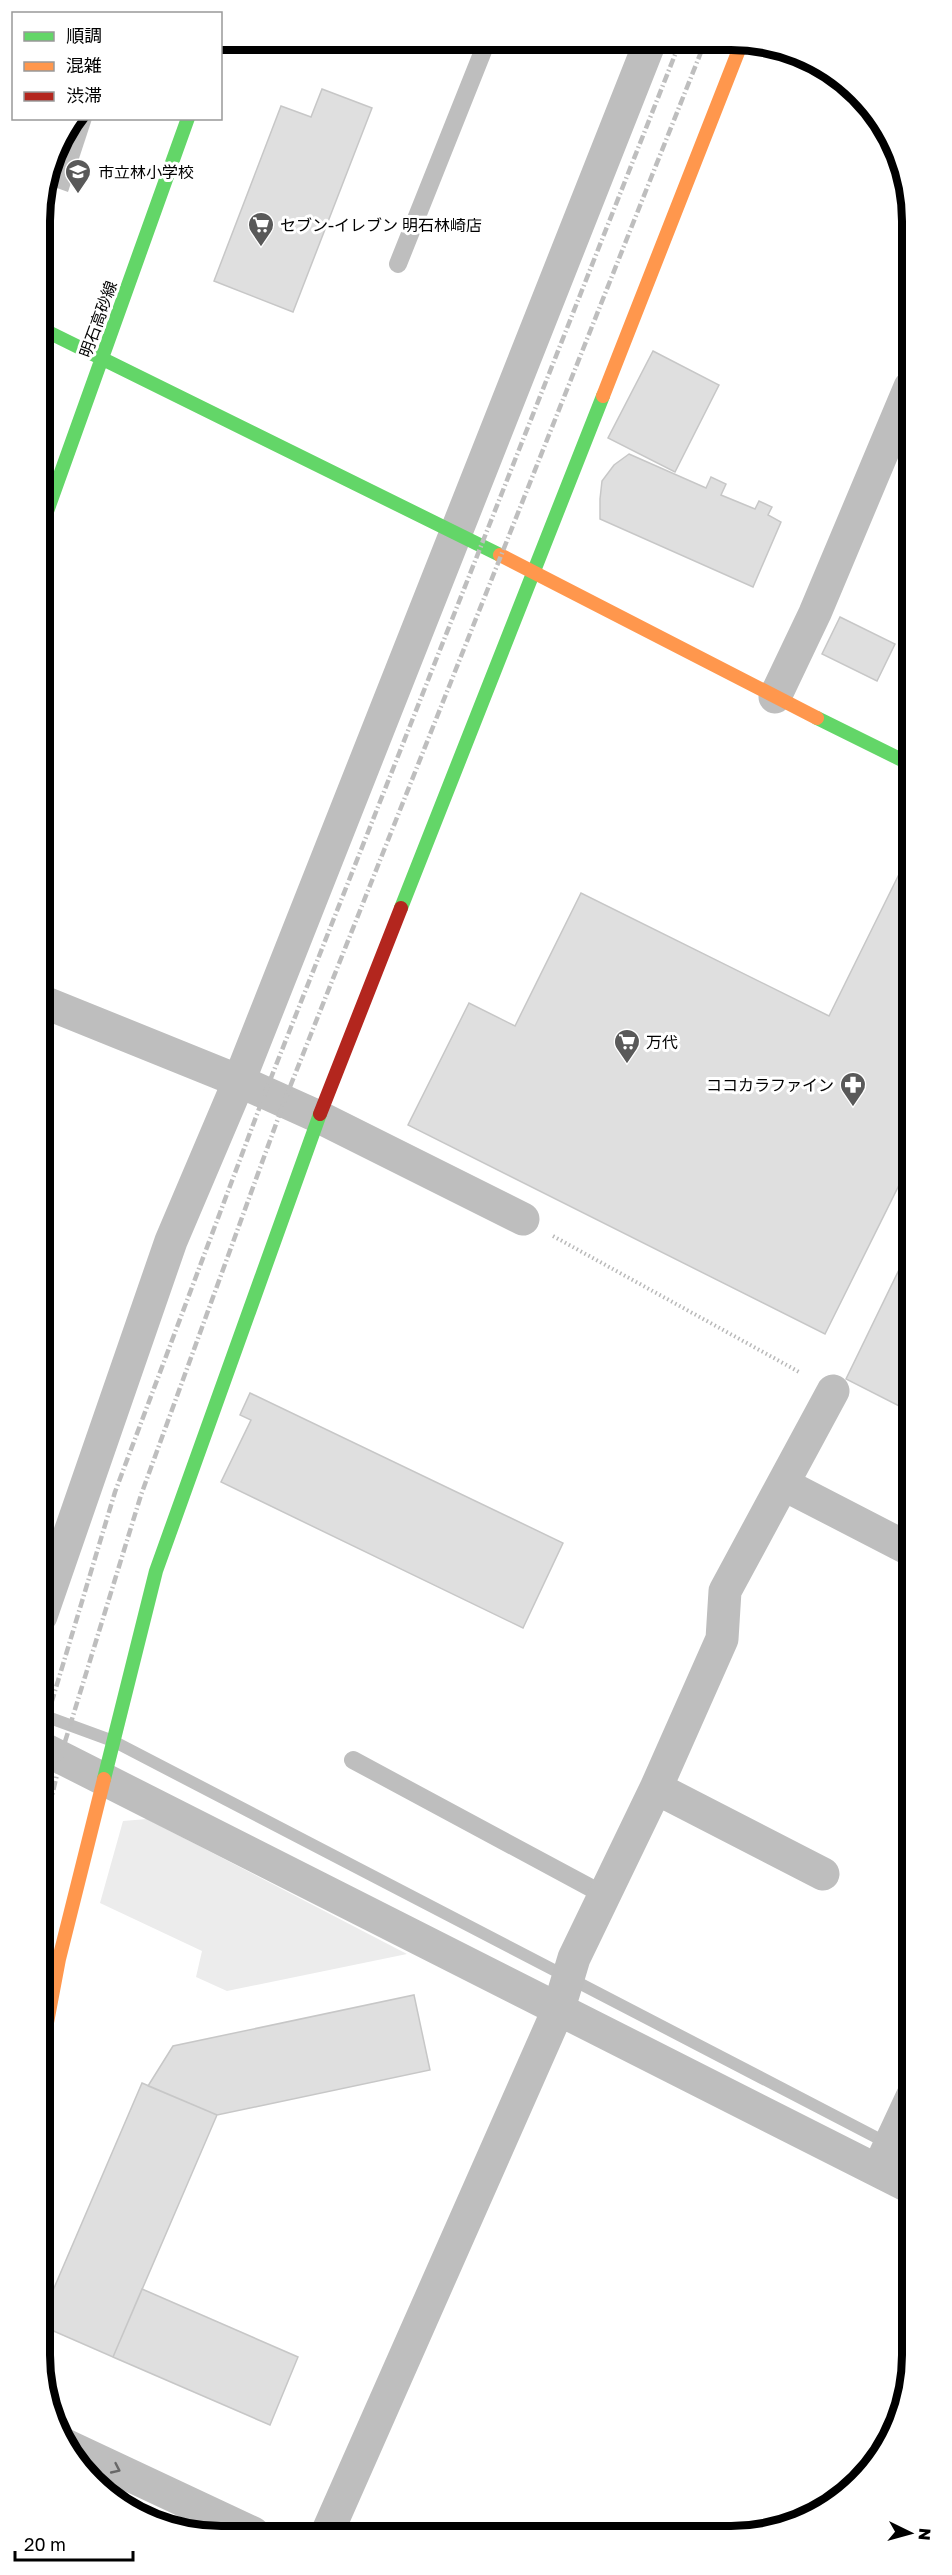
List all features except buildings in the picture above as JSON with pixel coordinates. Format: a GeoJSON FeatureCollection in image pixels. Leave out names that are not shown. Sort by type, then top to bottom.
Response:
{"type":"FeatureCollection","features":[{"type":"Feature","properties":{"kind":"street"},"geometry":{"type":"LineString","coordinates":[[50,1590],[171,1241],[239,1081],[647,50]]}},
{"type":"Feature","properties":{"kind":"street"},"geometry":{"type":"LineString","coordinates":[[50,2007],[59,1959],[103,1777],[156,1571],[319,1117],[739,50]]}},
{"type":"Feature","properties":{"kind":"street","name":"明石高砂線"},"geometry":{"type":"LineString","coordinates":[[50,503],[187,120]]}},
{"type":"Feature","properties":{"kind":"street"},"geometry":{"type":"LineString","coordinates":[[50,333],[455,535],[532,571],[902,760]]}},
{"type":"Feature","properties":{"kind":"street"},"geometry":{"type":"LineString","coordinates":[[775,697],[816,613],[902,406]]}},
{"type":"Feature","properties":{"kind":"street"},"geometry":{"type":"LineString","coordinates":[[50,1005],[239,1081],[319,1117],[524,1219]]}},
{"type":"Feature","properties":{"kind":"street"},"geometry":{"type":"LineString","coordinates":[[330,2526],[559,2008],[574,1958],[656,1788],[722,1639],[725,1591],[833,1391]]}},
{"type":"Feature","properties":{"kind":"street"},"geometry":{"type":"LineString","coordinates":[[783,1484],[902,1545]]}},
{"type":"Feature","properties":{"kind":"street"},"geometry":{"type":"LineString","coordinates":[[50,1752],[902,2183]]}},
{"type":"Feature","properties":{"kind":"street"},"geometry":{"type":"LineString","coordinates":[[656,1788],[823,1874]]}},
{"type":"Feature","properties":{"kind":"street"},"geometry":{"type":"LineString","coordinates":[[878,2170],[902,2118]]}},
{"type":"Feature","properties":{"kind":"street"},"geometry":{"type":"LineString","coordinates":[[79,2452],[238,2526]]}},
{"type":"Feature","properties":{"kind":"lane"},"geometry":{"type":"LineString","coordinates":[[398,264],[483,50]]}},
{"type":"Feature","properties":{"kind":"lane"},"geometry":{"type":"LineString","coordinates":[[353,1760],[604,1895]]}},
{"type":"Feature","properties":{"kind":"path"},"geometry":{"type":"LineString","coordinates":[[524,1219],[833,1391]]}},
{"type":"Feature","properties":{"kind":"shaded area"},"geometry":{"type":"Polygon","coordinates":[[[82,120],[92,120],[68,192],[53,187],[55,176],[62,155],[78,125],[82,120]]]}},
{"type":"Feature","properties":{"kind":"shaded area"},"geometry":{"type":"Polygon","coordinates":[[[147,1819],[407,1954],[227,1991],[196,1977],[202,1951],[100,1903],[123,1821],[147,1819]]]}},
{"type":"Feature","properties":{"kind":"waterway"},"geometry":{"type":"LineString","coordinates":[[50,1718],[113,1741],[902,2151]]}},
{"type":"Feature","properties":{"kind":"railway"},"geometry":{"type":"LineString","coordinates":[[50,1707],[115,1492],[265,1093],[677,50]]}},
{"type":"Feature","properties":{"kind":"railway"},"geometry":{"type":"LineString","coordinates":[[50,1804],[64,1745],[141,1495],[284,1102],[702,50]]}},
{"type":"Feature","properties":{"kind":"traffic: fast"},"geometry":{"type":"LineString","coordinates":[[50,503],[187,120]]}},
{"type":"Feature","properties":{"kind":"traffic: fast"},"geometry":{"type":"LineString","coordinates":[[50,333],[500,555]]}},
{"type":"Feature","properties":{"kind":"traffic: fast"},"geometry":{"type":"LineString","coordinates":[[401,908],[603,396]]}},
{"type":"Feature","properties":{"kind":"traffic: fast"},"geometry":{"type":"LineString","coordinates":[[817,718],[902,760]]}},
{"type":"Feature","properties":{"kind":"traffic: fast"},"geometry":{"type":"LineString","coordinates":[[104,1779],[156,1571],[320,1114]]}},
{"type":"Feature","properties":{"kind":"traffic: slow"},"geometry":{"type":"LineString","coordinates":[[603,396],[739,50]]}},
{"type":"Feature","properties":{"kind":"traffic: slow"},"geometry":{"type":"LineString","coordinates":[[500,555],[817,718]]}},
{"type":"Feature","properties":{"kind":"traffic: slow"},"geometry":{"type":"LineString","coordinates":[[50,2007],[59,1959],[104,1779]]}},
{"type":"Feature","properties":{"kind":"traffic: jam"},"geometry":{"type":"LineString","coordinates":[[320,1114],[401,908]]}},
{"type":"Feature","properties":{"kind":"place","name":"市立林小学校"},"geometry":{"type":"Point","coordinates":[78,195]}},
{"type":"Feature","properties":{"kind":"place","name":"セブン-イレブン 明石林崎店"},"geometry":{"type":"Point","coordinates":[261,248]}},
{"type":"Feature","properties":{"kind":"place","name":"万代"},"geometry":{"type":"Point","coordinates":[627,1065]}},
{"type":"Feature","properties":{"kind":"place","name":"ココカラファイン"},"geometry":{"type":"Point","coordinates":[853,1108]}}]}
